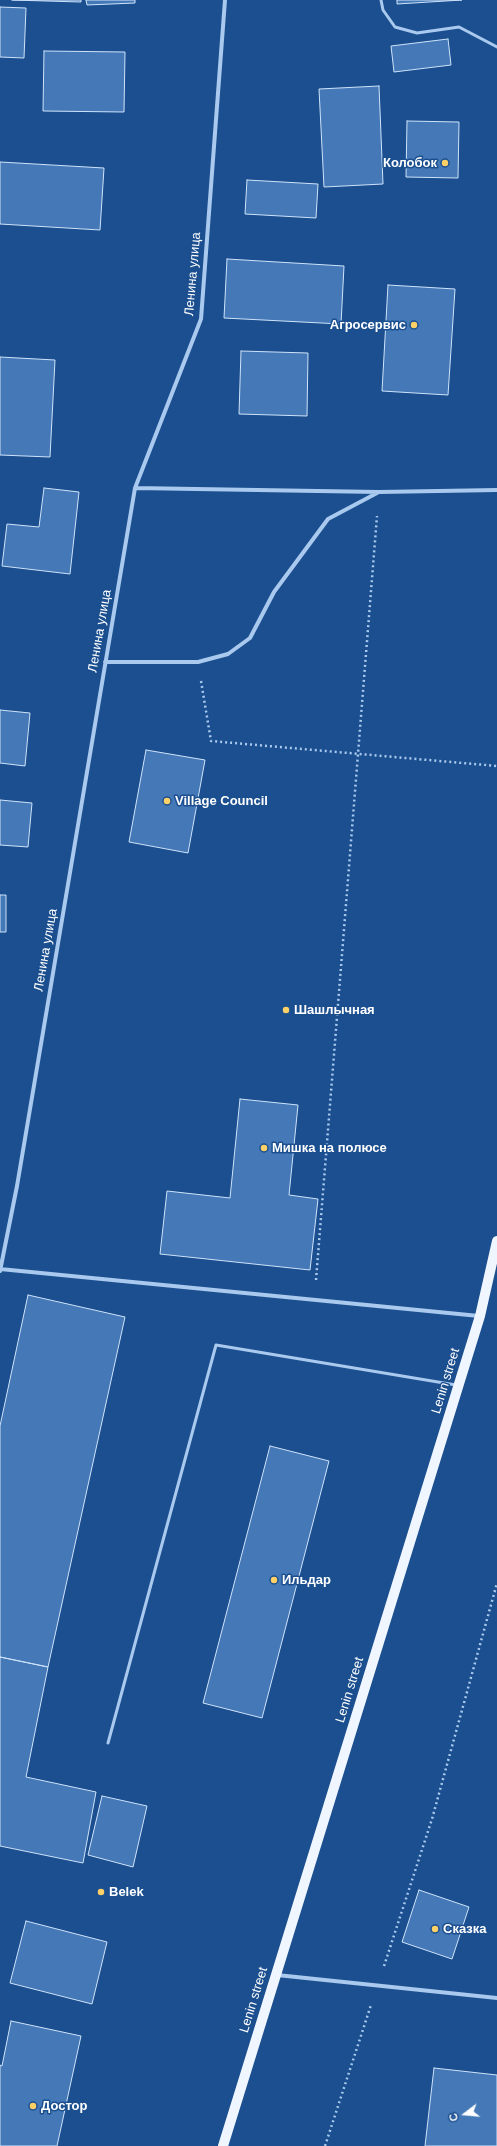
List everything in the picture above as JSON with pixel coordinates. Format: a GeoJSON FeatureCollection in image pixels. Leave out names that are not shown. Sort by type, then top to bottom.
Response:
{"type":"FeatureCollection","features":[{"type":"Feature","properties":{"kind":"main road","name":"Lenin street"},"geometry":{"type":"LineString","coordinates":[[223,2146],[480,1316],[497,1242]]}},
{"type":"Feature","properties":{"kind":"street","name":"Ленина улица"},"geometry":{"type":"LineString","coordinates":[[0,1269],[19,1171],[135,488],[200,319],[225,0]]}},
{"type":"Feature","properties":{"kind":"street"},"geometry":{"type":"LineString","coordinates":[[135,488],[379,492],[497,490]]}},
{"type":"Feature","properties":{"kind":"street"},"geometry":{"type":"LineString","coordinates":[[105,662],[198,662],[228,654],[250,638],[274,592],[328,519],[379,492]]}},
{"type":"Feature","properties":{"kind":"street"},"geometry":{"type":"LineString","coordinates":[[0,1269],[480,1316]]}},
{"type":"Feature","properties":{"kind":"street"},"geometry":{"type":"LineString","coordinates":[[276,1975],[497,1998]]}},
{"type":"Feature","properties":{"kind":"lane"},"geometry":{"type":"LineString","coordinates":[[381,0],[383,10],[395,26],[417,32],[459,27],[497,47]]}},
{"type":"Feature","properties":{"kind":"lane"},"geometry":{"type":"LineString","coordinates":[[108,1743],[216,1345],[458,1385]]}},
{"type":"Feature","properties":{"kind":"path"},"geometry":{"type":"LineString","coordinates":[[315,1299],[379,492]]}},
{"type":"Feature","properties":{"kind":"path"},"geometry":{"type":"LineString","coordinates":[[198,662],[211,741],[497,766]]}},
{"type":"Feature","properties":{"kind":"path"},"geometry":{"type":"LineString","coordinates":[[325,2146],[432,1819],[497,1583]]}},
{"type":"Feature","properties":{"kind":"building"},"geometry":{"type":"Polygon","coordinates":[[[12,0],[81,0],[81,2],[12,0]]]}},
{"type":"Feature","properties":{"kind":"building"},"geometry":{"type":"Polygon","coordinates":[[[86,0],[135,0],[135,3],[87,5],[86,0]]]}},
{"type":"Feature","properties":{"kind":"building"},"geometry":{"type":"Polygon","coordinates":[[[397,0],[462,0],[397,4],[397,0]]]}},
{"type":"Feature","properties":{"kind":"building"},"geometry":{"type":"Polygon","coordinates":[[[0,7],[26,8],[24,58],[0,57],[0,7]]]}},
{"type":"Feature","properties":{"kind":"building"},"geometry":{"type":"Polygon","coordinates":[[[448,39],[451,65],[394,72],[391,46],[448,39]]]}},
{"type":"Feature","properties":{"kind":"building"},"geometry":{"type":"Polygon","coordinates":[[[44,51],[125,52],[124,112],[43,111],[44,51]]]}},
{"type":"Feature","properties":{"kind":"building"},"geometry":{"type":"Polygon","coordinates":[[[379,86],[383,184],[324,187],[319,89],[379,86]]]}},
{"type":"Feature","properties":{"kind":"building"},"geometry":{"type":"Polygon","coordinates":[[[407,121],[459,122],[458,178],[406,177],[407,121]]]}},
{"type":"Feature","properties":{"kind":"building"},"geometry":{"type":"Polygon","coordinates":[[[0,162],[104,168],[100,230],[0,224],[0,162]]]}},
{"type":"Feature","properties":{"kind":"building"},"geometry":{"type":"Polygon","coordinates":[[[247,180],[318,184],[316,218],[245,214],[247,180]]]}},
{"type":"Feature","properties":{"kind":"building"},"geometry":{"type":"Polygon","coordinates":[[[227,259],[344,266],[341,324],[224,318],[227,259]]]}},
{"type":"Feature","properties":{"kind":"building"},"geometry":{"type":"Polygon","coordinates":[[[388,285],[455,289],[448,395],[382,391],[388,285]]]}},
{"type":"Feature","properties":{"kind":"building"},"geometry":{"type":"Polygon","coordinates":[[[241,351],[308,353],[307,416],[239,414],[241,351]]]}},
{"type":"Feature","properties":{"kind":"building"},"geometry":{"type":"Polygon","coordinates":[[[0,357],[55,360],[50,457],[0,455],[0,357]]]}},
{"type":"Feature","properties":{"kind":"building"},"geometry":{"type":"Polygon","coordinates":[[[44,488],[79,492],[70,574],[2,566],[7,524],[39,527],[44,488]]]}},
{"type":"Feature","properties":{"kind":"building"},"geometry":{"type":"Polygon","coordinates":[[[0,710],[30,713],[25,766],[0,763],[0,710]]]}},
{"type":"Feature","properties":{"kind":"building","name":"Village Council"},"geometry":{"type":"Polygon","coordinates":[[[146,750],[205,760],[188,853],[129,842],[146,750]]]}},
{"type":"Feature","properties":{"kind":"building"},"geometry":{"type":"Polygon","coordinates":[[[0,800],[32,803],[28,847],[0,845],[0,800]]]}},
{"type":"Feature","properties":{"kind":"building"},"geometry":{"type":"Polygon","coordinates":[[[0,895],[6,895],[6,932],[0,932],[0,895]]]}},
{"type":"Feature","properties":{"kind":"building"},"geometry":{"type":"Polygon","coordinates":[[[240,1099],[298,1105],[289,1195],[318,1199],[310,1270],[160,1254],[167,1191],[230,1198],[240,1099]]]}},
{"type":"Feature","properties":{"kind":"building"},"geometry":{"type":"Polygon","coordinates":[[[28,1295],[125,1317],[48,1667],[0,1657],[0,1426],[28,1295]]]}},
{"type":"Feature","properties":{"kind":"building"},"geometry":{"type":"Polygon","coordinates":[[[270,1446],[329,1461],[262,1718],[203,1703],[270,1446]]]}},
{"type":"Feature","properties":{"kind":"building"},"geometry":{"type":"Polygon","coordinates":[[[0,1657],[48,1667],[26,1777],[96,1792],[83,1863],[0,1846],[0,1657]]]}},
{"type":"Feature","properties":{"kind":"building"},"geometry":{"type":"Polygon","coordinates":[[[102,1796],[147,1806],[133,1867],[88,1855],[102,1796]]]}},
{"type":"Feature","properties":{"kind":"building"},"geometry":{"type":"Polygon","coordinates":[[[419,1890],[469,1907],[452,1959],[402,1942],[419,1890]]]}},
{"type":"Feature","properties":{"kind":"building"},"geometry":{"type":"Polygon","coordinates":[[[26,1921],[107,1942],[92,2004],[10,1983],[26,1921]]]}},
{"type":"Feature","properties":{"kind":"building","name":"Достор"},"geometry":{"type":"Polygon","coordinates":[[[11,2021],[81,2036],[57,2146],[0,2146],[0,2065],[2,2066],[11,2021]]]}},
{"type":"Feature","properties":{"kind":"building"},"geometry":{"type":"Polygon","coordinates":[[[434,2068],[497,2075],[497,2146],[425,2146],[434,2068]]]}},
{"type":"Feature","properties":{"kind":"place","name":"Колобок"},"geometry":{"type":"Point","coordinates":[445,163]}},
{"type":"Feature","properties":{"kind":"place","name":"Агросервис"},"geometry":{"type":"Point","coordinates":[414,325]}},
{"type":"Feature","properties":{"kind":"place","name":"Village Council"},"geometry":{"type":"Point","coordinates":[167,801]}},
{"type":"Feature","properties":{"kind":"place","name":"Шашлычная"},"geometry":{"type":"Point","coordinates":[286,1010]}},
{"type":"Feature","properties":{"kind":"place","name":"Мишка на полюсе"},"geometry":{"type":"Point","coordinates":[264,1148]}},
{"type":"Feature","properties":{"kind":"place","name":"Ильдар"},"geometry":{"type":"Point","coordinates":[274,1580]}},
{"type":"Feature","properties":{"kind":"place","name":"Belek"},"geometry":{"type":"Point","coordinates":[101,1892]}},
{"type":"Feature","properties":{"kind":"place","name":"Сказка"},"geometry":{"type":"Point","coordinates":[435,1929]}},
{"type":"Feature","properties":{"kind":"place","name":"Достор"},"geometry":{"type":"Point","coordinates":[33,2106]}}]}
